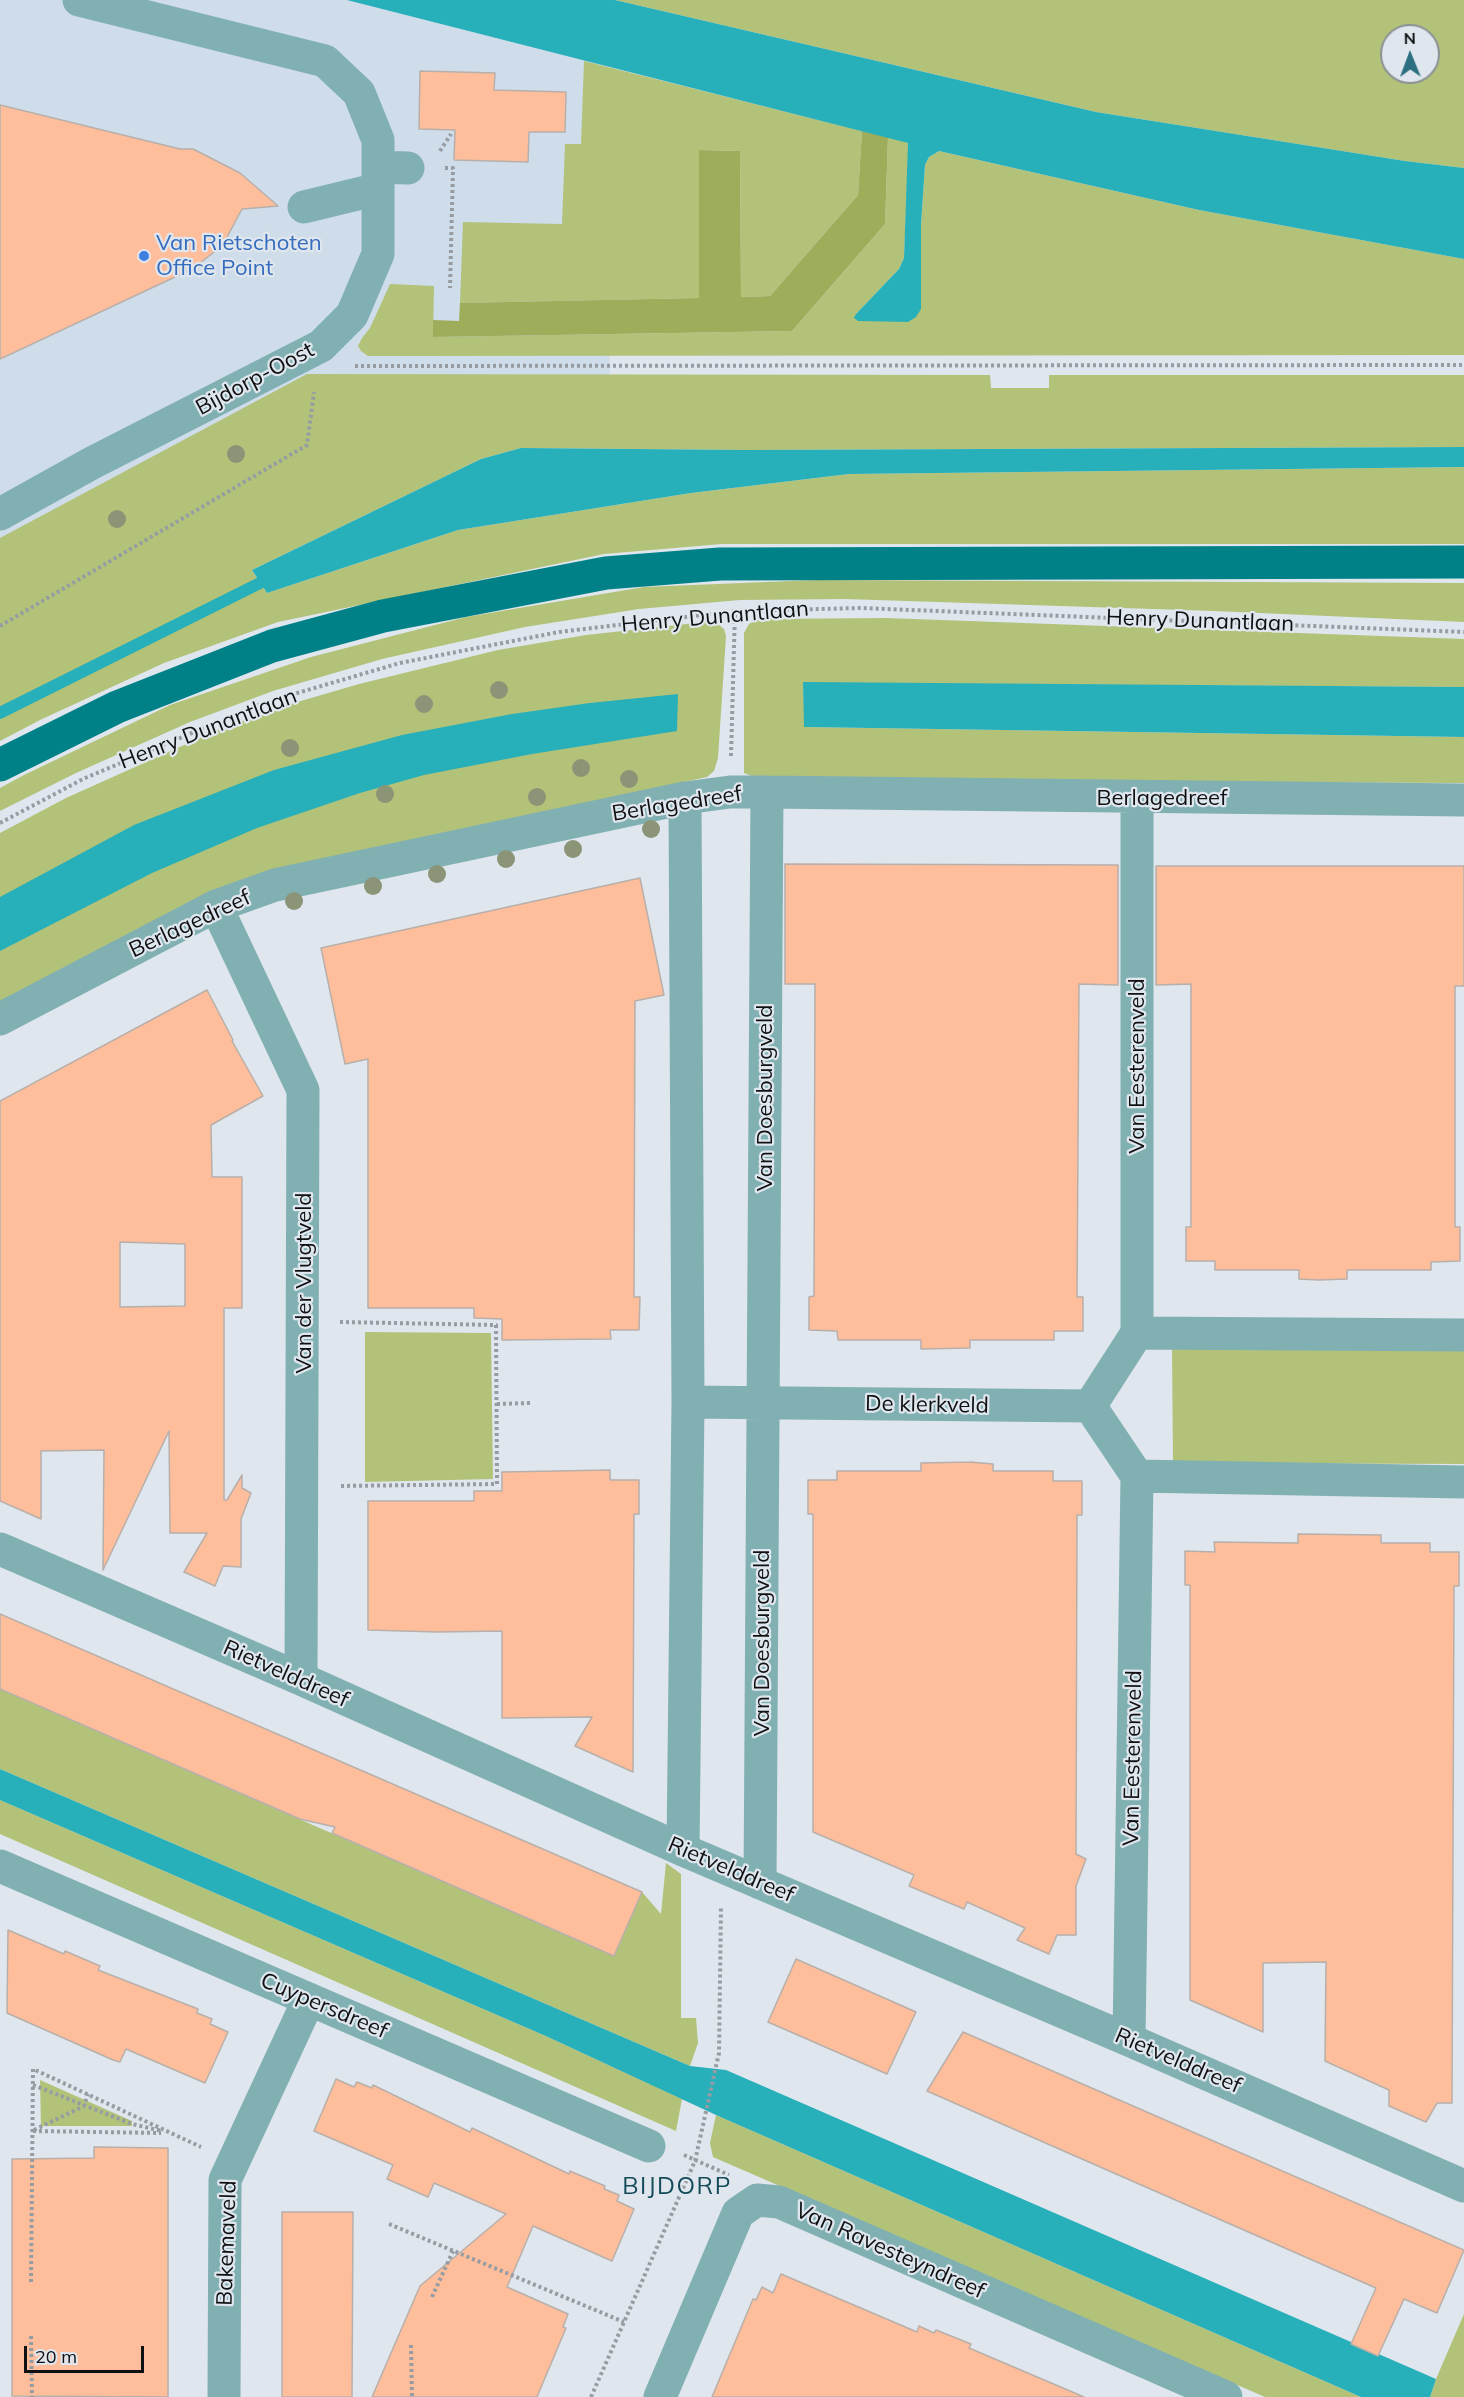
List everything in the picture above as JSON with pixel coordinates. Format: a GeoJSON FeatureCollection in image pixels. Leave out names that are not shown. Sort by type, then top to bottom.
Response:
{"type":"FeatureCollection","features":[{"type":"Feature","properties":{"kind":"main road","name":"Henry Dunantlaan"},"geometry":{"type":"LineString","coordinates":[[0,765],[117,707],[272,646],[382,616],[606,573],[720,564],[1464,562]]}},
{"type":"Feature","properties":{"kind":"street","name":"Bijdorp-Oost"},"geometry":{"type":"LineString","coordinates":[[0,514],[92,463],[321,346],[352,315],[378,254],[388,174],[378,140],[359,93],[325,61],[79,0]]}},
{"type":"Feature","properties":{"kind":"street"},"geometry":{"type":"LineString","coordinates":[[304,207],[388,174]]}},
{"type":"Feature","properties":{"kind":"street","name":"Berlagedreef"},"geometry":{"type":"LineString","coordinates":[[0,1019],[216,906],[275,885],[685,798],[730,792],[767,792],[1464,800]]}},
{"type":"Feature","properties":{"kind":"street","name":"Van Doesburgveld"},"geometry":{"type":"LineString","coordinates":[[760,1883],[767,792]]}},
{"type":"Feature","properties":{"kind":"street"},"geometry":{"type":"LineString","coordinates":[[683,1850],[688,1402],[685,798]]}},
{"type":"Feature","properties":{"kind":"street","name":"Van Eesterenveld"},"geometry":{"type":"LineString","coordinates":[[1137,798],[1137,1333]]}},
{"type":"Feature","properties":{"kind":"street","name":"Van der Vlugtveld"},"geometry":{"type":"LineString","coordinates":[[216,906],[303,1090],[301,1679]]}},
{"type":"Feature","properties":{"kind":"street"},"geometry":{"type":"LineString","coordinates":[[1464,1335],[1137,1333],[1090,1406],[1137,1476],[1464,1482]]}},
{"type":"Feature","properties":{"kind":"street"},"geometry":{"type":"LineString","coordinates":[[688,1402],[764,1403]]}},
{"type":"Feature","properties":{"kind":"street","name":"De klerkveld"},"geometry":{"type":"LineString","coordinates":[[764,1403],[1090,1406]]}},
{"type":"Feature","properties":{"kind":"street","name":"Van Eesterenveld"},"geometry":{"type":"LineString","coordinates":[[1129,2040],[1137,1476]]}},
{"type":"Feature","properties":{"kind":"street","name":"Rietvelddreef"},"geometry":{"type":"LineString","coordinates":[[0,1549],[301,1679],[722,1867],[1129,2040],[1464,2186]]}},
{"type":"Feature","properties":{"kind":"street","name":"Cuypersdreef"},"geometry":{"type":"LineString","coordinates":[[0,1866],[649,2146]]}},
{"type":"Feature","properties":{"kind":"street","name":"Bakemaveld"},"geometry":{"type":"LineString","coordinates":[[224,2397],[225,2180],[309,1999]]}},
{"type":"Feature","properties":{"kind":"street","name":"Van Ravesteyndreef"},"geometry":{"type":"LineString","coordinates":[[660,2397],[738,2213],[757,2200],[779,2202],[1226,2397]]}},
{"type":"Feature","properties":{"kind":"path"},"geometry":{"type":"LineString","coordinates":[[388,174],[453,168],[450,288]]}},
{"type":"Feature","properties":{"kind":"path"},"geometry":{"type":"LineString","coordinates":[[321,346],[347,366],[1464,365]]}},
{"type":"Feature","properties":{"kind":"path"},"geometry":{"type":"LineString","coordinates":[[0,626],[308,445],[321,346]]}},
{"type":"Feature","properties":{"kind":"path","name":"Henry Dunantlaan"},"geometry":{"type":"LineString","coordinates":[[0,823],[83,779],[263,703],[400,663],[559,632],[735,611],[861,608],[1464,632]]}},
{"type":"Feature","properties":{"kind":"path"},"geometry":{"type":"LineString","coordinates":[[730,792],[735,611]]}},
{"type":"Feature","properties":{"kind":"path"},"geometry":{"type":"LineString","coordinates":[[303,1486],[497,1484],[496,1325],[304,1321]]}},
{"type":"Feature","properties":{"kind":"path"},"geometry":{"type":"LineString","coordinates":[[497,1404],[530,1403]]}},
{"type":"Feature","properties":{"kind":"path"},"geometry":{"type":"LineString","coordinates":[[591,2397],[695,2161],[719,2053],[722,1867]]}},
{"type":"Feature","properties":{"kind":"path"},"geometry":{"type":"LineString","coordinates":[[31,2282],[33,2069],[233,2162]]}},
{"type":"Feature","properties":{"kind":"path"},"geometry":{"type":"LineString","coordinates":[[33,2085],[132,2124],[171,2133]]}},
{"type":"Feature","properties":{"kind":"path"},"geometry":{"type":"LineString","coordinates":[[33,2131],[84,2106],[88,2094]]}},
{"type":"Feature","properties":{"kind":"path"},"geometry":{"type":"LineString","coordinates":[[33,2131],[171,2133]]}},
{"type":"Feature","properties":{"kind":"path"},"geometry":{"type":"LineString","coordinates":[[389,2224],[624,2322]]}},
{"type":"Feature","properties":{"kind":"path"},"geometry":{"type":"LineString","coordinates":[[432,2297],[453,2251]]}},
{"type":"Feature","properties":{"kind":"path"},"geometry":{"type":"LineString","coordinates":[[31,2336],[32,2397]]}},
{"type":"Feature","properties":{"kind":"path"},"geometry":{"type":"LineString","coordinates":[[411,2345],[412,2397]]}},
{"type":"Feature","properties":{"kind":"shaded area"},"geometry":{"type":"Polygon","coordinates":[[[0,0],[460,0],[608,36],[610,421],[395,409],[0,620],[0,0]]]}},
{"type":"Feature","properties":{"kind":"green space"},"geometry":{"type":"Polygon","coordinates":[[[615,0],[1464,0],[1464,168],[1405,161],[1096,112],[615,0]]]}},
{"type":"Feature","properties":{"kind":"green space"},"geometry":{"type":"Polygon","coordinates":[[[584,61],[862,131],[858,195],[770,296],[741,297],[740,151],[700,150],[699,298],[460,303],[463,222],[562,224],[565,144],[581,144],[584,61]]]}},
{"type":"Feature","properties":{"kind":"green space"},"geometry":{"type":"Polygon","coordinates":[[[862,131],[888,137],[885,224],[792,331],[433,337],[433,320],[459,321],[460,303],[699,298],[699,150],[740,151],[741,297],[770,296],[858,195],[862,131]]]}},
{"type":"Feature","properties":{"kind":"green space"},"geometry":{"type":"Polygon","coordinates":[[[888,137],[909,143],[904,258],[899,269],[856,314],[908,322],[921,225],[925,165],[929,157],[939,151],[1199,210],[1464,259],[1464,355],[368,356],[358,346],[370,328],[390,284],[434,286],[433,337],[792,331],[885,224],[888,137]]]}},
{"type":"Feature","properties":{"kind":"green space"},"geometry":{"type":"Polygon","coordinates":[[[307,374],[990,375],[991,388],[1049,388],[1049,375],[1464,375],[1464,447],[748,450],[521,448],[481,459],[252,570],[267,593],[458,530],[691,493],[849,474],[1464,467],[1464,544],[722,544],[604,554],[278,622],[164,663],[42,719],[0,741],[0,538],[307,374]]]}},
{"type":"Feature","properties":{"kind":"green space"},"geometry":{"type":"Polygon","coordinates":[[[816,580],[1464,583],[1464,622],[845,599],[740,600],[639,609],[525,627],[382,659],[273,691],[190,722],[76,773],[0,811],[0,788],[24,775],[170,705],[311,657],[466,617],[644,587],[816,580]]]}},
{"type":"Feature","properties":{"kind":"green space"},"geometry":{"type":"Polygon","coordinates":[[[886,618],[1464,639],[1464,687],[803,683],[805,727],[1464,737],[1464,783],[762,780],[744,773],[744,633],[749,624],[758,619],[886,618]]]}},
{"type":"Feature","properties":{"kind":"green space"},"geometry":{"type":"Polygon","coordinates":[[[714,621],[724,629],[726,636],[718,758],[714,771],[707,777],[271,872],[0,1005],[0,833],[66,798],[213,732],[270,710],[359,684],[498,650],[586,635],[714,621]]]}},
{"type":"Feature","properties":{"kind":"green space"},"geometry":{"type":"Polygon","coordinates":[[[365,1332],[491,1333],[493,1479],[365,1482],[365,1332]]]}},
{"type":"Feature","properties":{"kind":"green space"},"geometry":{"type":"Polygon","coordinates":[[[1172,1347],[1464,1349],[1464,1464],[1173,1463],[1172,1347]]]}},
{"type":"Feature","properties":{"kind":"green space"},"geometry":{"type":"Polygon","coordinates":[[[0,1689],[614,1956],[642,1892],[661,1914],[666,1863],[681,1874],[681,2018],[696,2018],[698,2043],[690,2066],[0,1769],[0,1689]]]}},
{"type":"Feature","properties":{"kind":"green space"},"geometry":{"type":"Polygon","coordinates":[[[0,1800],[548,2037],[682,2099],[676,2131],[0,1834],[0,1800]]]}},
{"type":"Feature","properties":{"kind":"green space"},"geometry":{"type":"Polygon","coordinates":[[[40,2080],[132,2121],[132,2126],[41,2126],[40,2080]]]}},
{"type":"Feature","properties":{"kind":"green space"},"geometry":{"type":"Polygon","coordinates":[[[716,2115],[1361,2397],[1265,2397],[713,2157],[710,2143],[716,2115]]]}},
{"type":"Feature","properties":{"kind":"green space"},"geometry":{"type":"Polygon","coordinates":[[[1464,2314],[1464,2397],[1430,2397],[1436,2379],[1464,2314]]]}},
{"type":"Feature","properties":{"kind":"water"},"geometry":{"type":"Polygon","coordinates":[[[347,0],[615,0],[1096,112],[1405,161],[1464,168],[1464,259],[1199,210],[939,151],[929,157],[925,165],[921,225],[921,309],[916,317],[908,322],[858,321],[854,318],[856,314],[899,269],[904,258],[908,143],[347,0]]]}},
{"type":"Feature","properties":{"kind":"water"},"geometry":{"type":"Polygon","coordinates":[[[1464,447],[1464,467],[849,474],[691,493],[458,530],[267,593],[252,570],[481,459],[521,448],[748,450],[1464,447]]]}},
{"type":"Feature","properties":{"kind":"water"},"geometry":{"type":"Polygon","coordinates":[[[803,682],[1464,687],[1464,737],[804,727],[803,682]]]}},
{"type":"Feature","properties":{"kind":"water"},"geometry":{"type":"Polygon","coordinates":[[[678,694],[677,731],[532,754],[424,775],[360,793],[257,828],[152,873],[0,951],[0,897],[134,825],[274,770],[402,735],[512,714],[678,694]]]}},
{"type":"Feature","properties":{"kind":"water"},"geometry":{"type":"Polygon","coordinates":[[[0,1769],[690,2066],[726,2070],[1436,2379],[1430,2397],[1361,2397],[716,2115],[548,2037],[0,1800],[0,1769]]]}},
{"type":"Feature","properties":{"kind":"building"},"geometry":{"type":"Polygon","coordinates":[[[420,71],[495,73],[494,90],[566,92],[565,132],[529,132],[528,162],[454,160],[455,130],[419,129],[420,71]]]}},
{"type":"Feature","properties":{"kind":"building"},"geometry":{"type":"Polygon","coordinates":[[[0,105],[180,149],[193,149],[240,173],[278,206],[242,209],[218,249],[192,269],[0,359],[0,105]]]}},
{"type":"Feature","properties":{"kind":"building"},"geometry":{"type":"Polygon","coordinates":[[[785,864],[1118,865],[1118,985],[1079,984],[1077,1297],[1083,1297],[1083,1331],[1054,1331],[1054,1340],[970,1340],[970,1348],[921,1349],[921,1340],[838,1340],[837,1331],[809,1330],[809,1297],[814,1296],[815,984],[785,984],[785,864]]]}},
{"type":"Feature","properties":{"kind":"building"},"geometry":{"type":"Polygon","coordinates":[[[1156,866],[1464,866],[1464,986],[1455,986],[1455,1227],[1460,1227],[1460,1261],[1431,1262],[1431,1270],[1347,1270],[1347,1279],[1319,1280],[1299,1279],[1299,1270],[1215,1270],[1215,1261],[1186,1261],[1186,1227],[1191,1227],[1191,984],[1156,985],[1156,866]]]}},
{"type":"Feature","properties":{"kind":"building"},"geometry":{"type":"Polygon","coordinates":[[[640,878],[664,995],[635,1001],[634,1297],[640,1297],[639,1330],[610,1330],[611,1339],[502,1340],[502,1319],[474,1318],[474,1308],[368,1308],[368,1059],[345,1064],[321,948],[640,878]]]}},
{"type":"Feature","properties":{"kind":"building"},"geometry":{"type":"Polygon","coordinates":[[[207,990],[263,1096],[211,1125],[212,1177],[242,1177],[242,1308],[224,1308],[224,1500],[227,1500],[242,1475],[242,1488],[251,1493],[241,1519],[241,1567],[223,1566],[215,1586],[184,1572],[207,1533],[170,1533],[169,1431],[103,1570],[104,1450],[41,1451],[41,1519],[0,1501],[0,1101],[207,990]],[[120,1242],[120,1307],[185,1306],[185,1244],[120,1242]]]}},
{"type":"Feature","properties":{"kind":"building"},"geometry":{"type":"Polygon","coordinates":[[[921,1463],[993,1464],[993,1471],[1053,1471],[1053,1481],[1082,1481],[1082,1515],[1077,1515],[1076,1854],[1086,1859],[1076,1886],[1076,1935],[1057,1935],[1049,1954],[1017,1940],[1025,1928],[967,1902],[964,1909],[909,1886],[914,1875],[813,1832],[813,1514],[808,1514],[808,1480],[837,1480],[837,1471],[921,1471],[921,1463]]]}},
{"type":"Feature","properties":{"kind":"building"},"geometry":{"type":"Polygon","coordinates":[[[610,1470],[610,1480],[639,1480],[639,1514],[634,1514],[633,1772],[575,1746],[592,1717],[502,1718],[502,1631],[368,1630],[368,1501],[474,1501],[474,1491],[502,1491],[502,1472],[610,1470]]]}},
{"type":"Feature","properties":{"kind":"building"},"geometry":{"type":"Polygon","coordinates":[[[1298,1534],[1381,1535],[1381,1543],[1430,1543],[1430,1552],[1459,1552],[1459,1586],[1454,1586],[1452,2103],[1437,2103],[1426,2122],[1389,2106],[1389,2090],[1325,2061],[1326,1962],[1263,1963],[1263,2032],[1190,2000],[1190,1585],[1185,1585],[1185,1551],[1215,1552],[1214,1542],[1298,1543],[1298,1534]]]}},
{"type":"Feature","properties":{"kind":"building"},"geometry":{"type":"Polygon","coordinates":[[[0,1614],[642,1892],[614,1956],[332,1833],[335,1827],[300,1819],[0,1689],[0,1614]]]}},
{"type":"Feature","properties":{"kind":"building"},"geometry":{"type":"Polygon","coordinates":[[[8,1930],[64,1954],[65,1951],[100,1966],[98,1970],[198,2009],[197,2013],[212,2019],[210,2024],[228,2032],[205,2083],[126,2049],[120,2062],[113,2060],[7,2013],[8,1930]]]}},
{"type":"Feature","properties":{"kind":"building"},"geometry":{"type":"Polygon","coordinates":[[[796,1959],[916,2012],[887,2074],[768,2022],[796,1959]]]}},
{"type":"Feature","properties":{"kind":"building"},"geometry":{"type":"Polygon","coordinates":[[[963,2032],[1464,2250],[1437,2313],[1404,2299],[1378,2356],[1351,2344],[1376,2288],[927,2091],[963,2032]]]}},
{"type":"Feature","properties":{"kind":"building"},"geometry":{"type":"Polygon","coordinates":[[[336,2079],[354,2087],[357,2082],[372,2088],[373,2085],[470,2132],[472,2128],[569,2174],[570,2171],[605,2186],[604,2189],[619,2195],[617,2201],[634,2209],[612,2261],[533,2226],[507,2287],[568,2314],[563,2327],[566,2328],[537,2397],[372,2397],[420,2286],[506,2214],[434,2183],[428,2197],[387,2179],[393,2165],[314,2131],[336,2079]]]}},
{"type":"Feature","properties":{"kind":"building"},"geometry":{"type":"Polygon","coordinates":[[[94,2147],[168,2148],[168,2397],[12,2396],[12,2159],[94,2158],[94,2147]]]}},
{"type":"Feature","properties":{"kind":"building"},"geometry":{"type":"Polygon","coordinates":[[[282,2212],[353,2212],[352,2397],[282,2397],[282,2212]]]}},
{"type":"Feature","properties":{"kind":"building"},"geometry":{"type":"Polygon","coordinates":[[[781,2274],[917,2332],[919,2326],[971,2344],[969,2348],[1084,2397],[712,2397],[753,2299],[756,2300],[762,2287],[773,2293],[781,2274]]]}},
{"type":"Feature","properties":{"kind":"waterway"},"geometry":{"type":"LineString","coordinates":[[0,713],[260,583]]}},
{"type":"Feature","properties":{"kind":"place","name":"Van Rietschoten Office Point"},"geometry":{"type":"Point","coordinates":[144,256]}},
{"type":"Feature","properties":{"kind":"district","name":"BIJDORP"},"geometry":{"type":"Point","coordinates":[677,2187]}}]}
